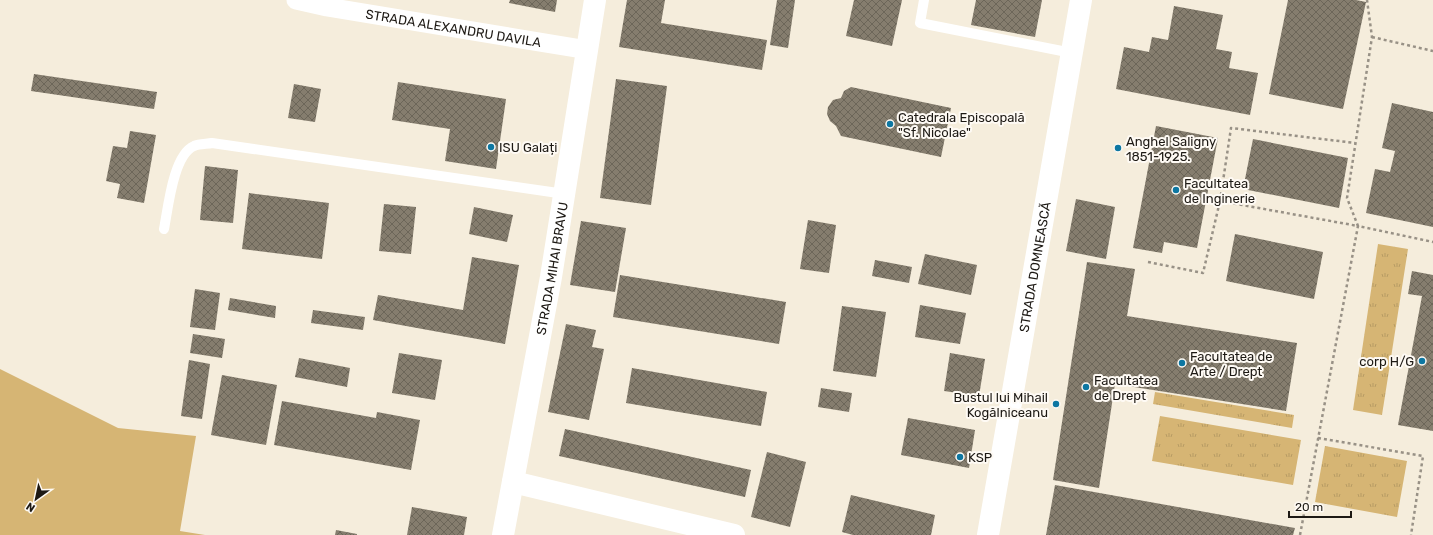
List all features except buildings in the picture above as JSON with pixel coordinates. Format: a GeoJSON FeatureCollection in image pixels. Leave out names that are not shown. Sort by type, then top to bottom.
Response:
{"type":"FeatureCollection","features":[{"type":"Feature","properties":{"kind":"street","name":"STRADA ALEXANDRU DAVILA"},"geometry":{"type":"LineString","coordinates":[[296,0],[327,7],[588,50]]}},
{"type":"Feature","properties":{"kind":"street","name":"STRADA MIHAI BRAVU"},"geometry":{"type":"LineString","coordinates":[[503,535],[565,194],[595,0]]}},
{"type":"Feature","properties":{"kind":"street","name":"STRADA DOMNEASCĂ"},"geometry":{"type":"LineString","coordinates":[[988,535],[1081,0]]}},
{"type":"Feature","properties":{"kind":"street"},"geometry":{"type":"LineString","coordinates":[[513,482],[734,535]]}},
{"type":"Feature","properties":{"kind":"lane"},"geometry":{"type":"LineString","coordinates":[[924,0],[920,23],[1072,53]]}},
{"type":"Feature","properties":{"kind":"lane"},"geometry":{"type":"LineString","coordinates":[[164,229],[178,165],[184,154],[194,146],[212,144],[565,194]]}},
{"type":"Feature","properties":{"kind":"path"},"geometry":{"type":"LineString","coordinates":[[1300,535],[1358,226],[1347,198],[1372,37],[1368,0]]}},
{"type":"Feature","properties":{"kind":"path"},"geometry":{"type":"LineString","coordinates":[[1372,37],[1433,51]]}},
{"type":"Feature","properties":{"kind":"path"},"geometry":{"type":"LineString","coordinates":[[1148,262],[1203,273],[1220,201],[1231,128],[1355,142]]}},
{"type":"Feature","properties":{"kind":"path"},"geometry":{"type":"LineString","coordinates":[[1220,201],[1358,226],[1433,242]]}},
{"type":"Feature","properties":{"kind":"path"},"geometry":{"type":"LineString","coordinates":[[1318,438],[1423,456],[1411,535]]}},
{"type":"Feature","properties":{"kind":"green space"},"geometry":{"type":"Polygon","coordinates":[[[1378,244],[1408,249],[1382,415],[1353,410],[1378,244]]]}},
{"type":"Feature","properties":{"kind":"green space"},"geometry":{"type":"Polygon","coordinates":[[[0,369],[118,428],[196,436],[180,531],[205,535],[0,535],[0,369]]]}},
{"type":"Feature","properties":{"kind":"green space"},"geometry":{"type":"Polygon","coordinates":[[[1155,392],[1294,415],[1292,428],[1153,404],[1155,392]]]}},
{"type":"Feature","properties":{"kind":"green space"},"geometry":{"type":"Polygon","coordinates":[[[1160,416],[1301,440],[1293,485],[1152,461],[1160,416]]]}},
{"type":"Feature","properties":{"kind":"green space"},"geometry":{"type":"Polygon","coordinates":[[[1325,446],[1407,461],[1397,517],[1315,502],[1325,446]]]}},
{"type":"Feature","properties":{"kind":"place","name":"Catedrala Episcopală \"Sf. Nicolae\""},"geometry":{"type":"Point","coordinates":[890,124]}},
{"type":"Feature","properties":{"kind":"place","name":"ISU Galați"},"geometry":{"type":"Point","coordinates":[491,147]}},
{"type":"Feature","properties":{"kind":"place","name":"Anghel Saligny 1851-1925."},"geometry":{"type":"Point","coordinates":[1118,148]}},
{"type":"Feature","properties":{"kind":"place","name":"Facultatea de Inginerie"},"geometry":{"type":"Point","coordinates":[1176,190]}},
{"type":"Feature","properties":{"kind":"place","name":"corp H/G"},"geometry":{"type":"Point","coordinates":[1422,361]}},
{"type":"Feature","properties":{"kind":"place","name":"Facultatea de Arte / Drept"},"geometry":{"type":"Point","coordinates":[1182,363]}},
{"type":"Feature","properties":{"kind":"place","name":"Facultatea de Drept"},"geometry":{"type":"Point","coordinates":[1086,387]}},
{"type":"Feature","properties":{"kind":"place","name":"Bustul lui Mihail Kogălniceanu"},"geometry":{"type":"Point","coordinates":[1056,404]}},
{"type":"Feature","properties":{"kind":"place","name":"KSP"},"geometry":{"type":"Point","coordinates":[960,457]}}]}
